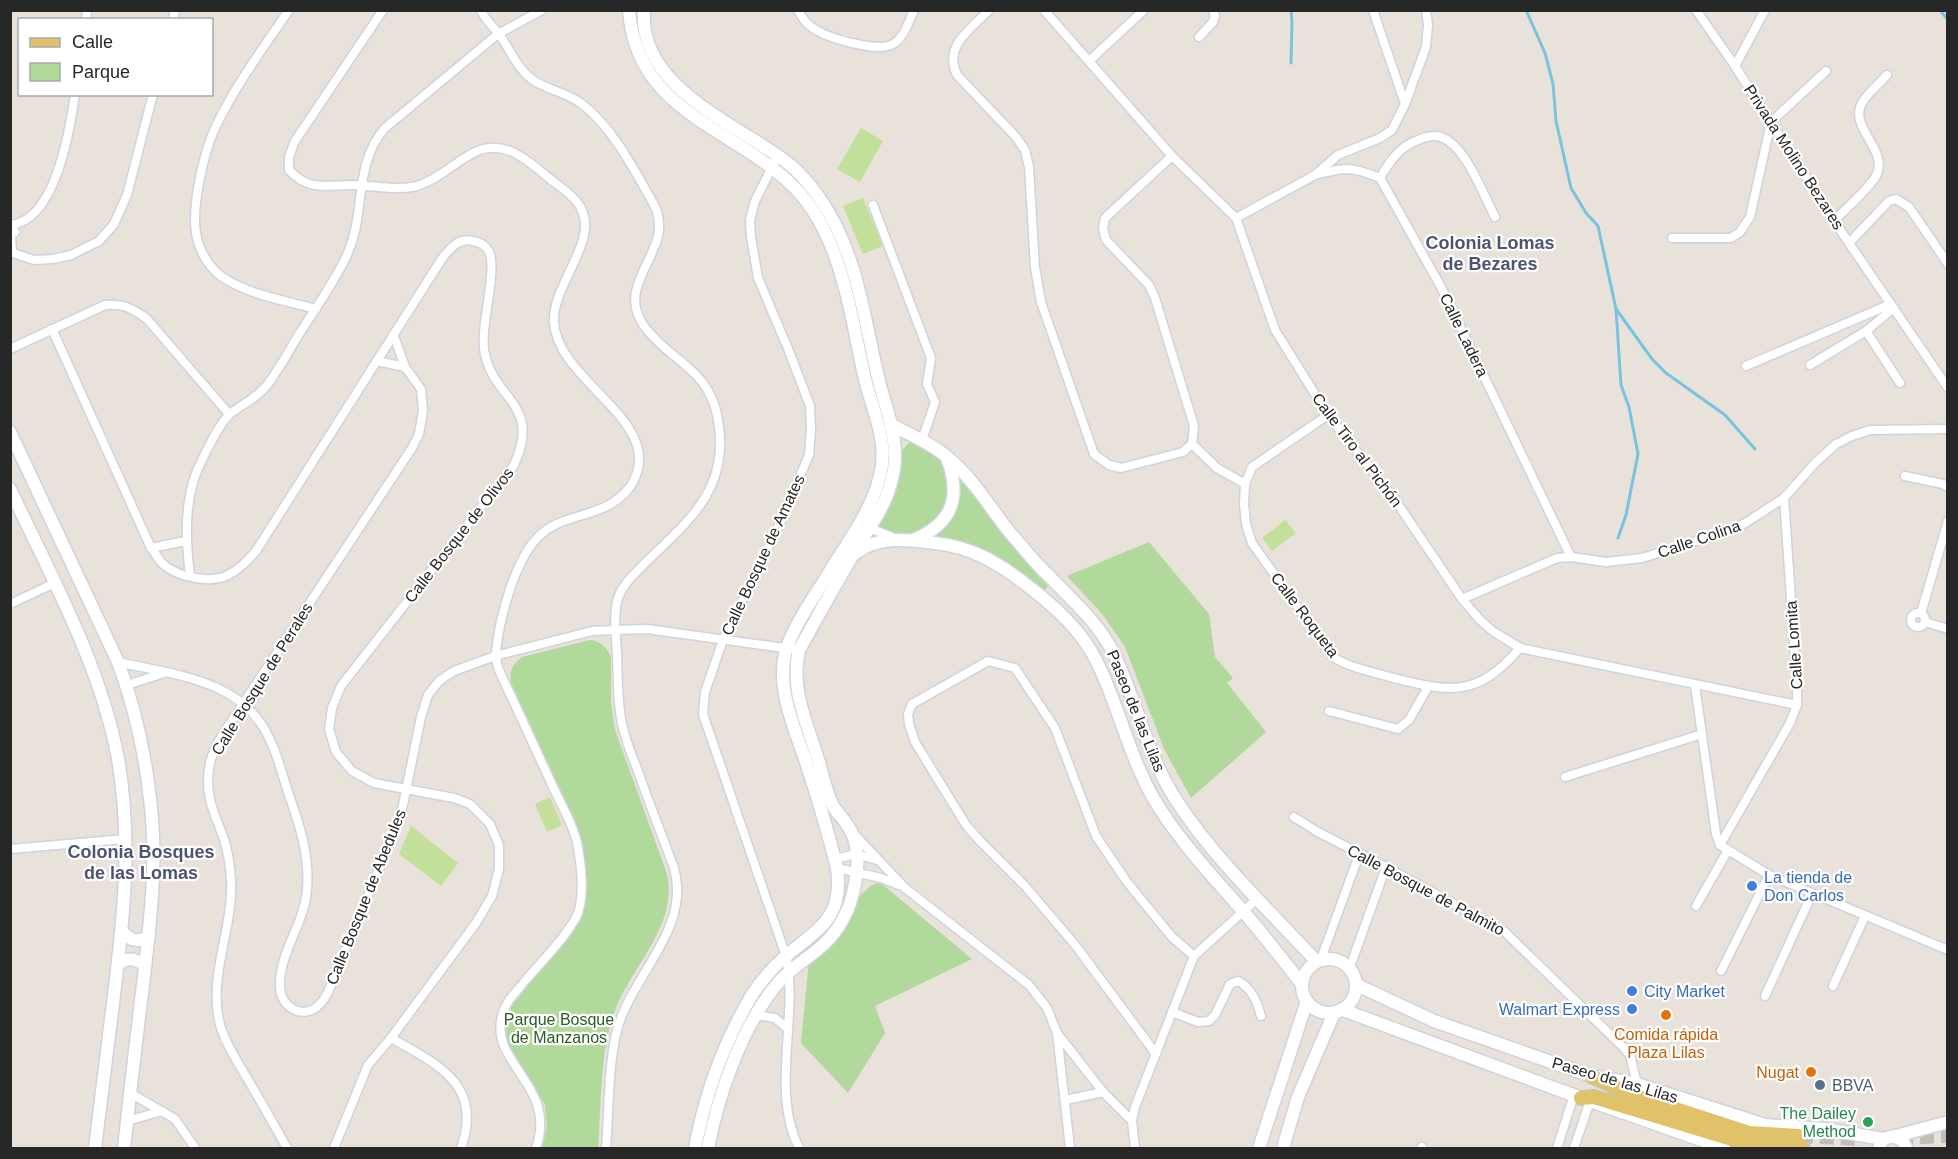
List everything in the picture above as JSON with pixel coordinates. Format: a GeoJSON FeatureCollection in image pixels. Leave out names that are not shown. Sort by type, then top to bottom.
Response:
{"type":"FeatureCollection","features":[{"type":"Feature","properties":{"kind":"main road"},"geometry":{"type":"LineString","coordinates":[[1591,1076],[1635,1096],[1728,1127],[1801,1142]]}},
{"type":"Feature","properties":{"kind":"main road"},"geometry":{"type":"LineString","coordinates":[[1582,1098],[1594,1097],[1745,1143],[1762,1146],[1801,1142]]}},
{"type":"Feature","properties":{"kind":"street"},"geometry":{"type":"LineString","coordinates":[[289,10],[216,124],[204,162],[194,214],[197,239],[206,260],[220,276],[238,286],[316,309]]}},
{"type":"Feature","properties":{"kind":"street"},"geometry":{"type":"LineString","coordinates":[[382,10],[295,141],[289,157],[289,170],[300,182],[316,186],[411,187],[432,179],[474,152],[490,147],[504,148],[519,154],[567,192],[585,216],[585,232],[555,304],[554,323],[560,344],[571,362],[629,428],[637,445],[640,461],[634,481],[621,498],[605,508],[547,529],[536,539],[514,579],[495,656],[573,829],[580,867],[581,899],[575,919],[509,1001],[501,1022],[502,1043],[540,1107],[542,1126],[536,1149]]}},
{"type":"Feature","properties":{"kind":"street"},"geometry":{"type":"LineString","coordinates":[[481,10],[483,18],[498,34],[520,69],[535,81],[581,102],[595,116],[615,139],[655,206],[661,224],[656,244],[636,289],[636,308],[644,326],[692,369],[709,393],[718,420],[719,453],[715,478],[705,499],[693,517],[626,582],[619,596],[616,611],[619,702],[623,728],[674,868],[678,891],[668,931],[633,990],[618,1026],[613,1049],[606,1149]]}},
{"type":"Feature","properties":{"kind":"street"},"geometry":{"type":"LineString","coordinates":[[190,576],[185,541],[188,509],[195,477],[207,450],[229,414],[250,402],[266,386],[335,278],[355,237],[367,157],[376,139],[385,128],[498,34],[542,10]]}},
{"type":"Feature","properties":{"kind":"street"},"geometry":{"type":"LineString","coordinates":[[629,10],[631,27],[641,59],[662,89],[693,117],[772,168],[808,203],[835,257],[845,289],[880,429],[883,456],[880,476],[853,555],[793,649],[797,694],[830,800],[852,832],[905,888],[1029,985],[1047,1008],[1058,1033],[1103,1092],[1132,1121]]}},
{"type":"Feature","properties":{"kind":"street"},"geometry":{"type":"LineString","coordinates":[[644,10],[644,24],[653,53],[672,80],[700,107],[778,155],[818,196],[829,213],[858,285],[878,377],[892,425],[896,456],[893,479],[881,509],[864,526],[793,649],[783,672],[784,697],[836,863],[837,896],[830,914],[814,934],[786,956],[758,987],[728,1042],[700,1120],[695,1149]]}},
{"type":"Feature","properties":{"kind":"street"},"geometry":{"type":"LineString","coordinates":[[798,10],[815,30],[881,48],[893,45],[902,36],[914,10]]}},
{"type":"Feature","properties":{"kind":"street"},"geometry":{"type":"LineString","coordinates":[[988,10],[957,43],[952,53],[952,65],[957,75],[1016,137],[1025,150],[1029,168],[1035,267],[1041,302],[1094,454],[1109,465],[1121,468],[1183,452],[1192,444],[1195,435],[1155,298],[1149,285],[1106,240],[1103,228],[1105,218],[1172,156]]}},
{"type":"Feature","properties":{"kind":"street","name":"Calle Tiro al Pichón"},"geometry":{"type":"LineString","coordinates":[[1044,10],[1172,156],[1236,218],[1275,330],[1328,415],[1393,497],[1462,599],[1480,620],[1520,648],[1797,705]]}},
{"type":"Feature","properties":{"kind":"street"},"geometry":{"type":"LineString","coordinates":[[1089,61],[1144,10]]}},
{"type":"Feature","properties":{"kind":"street"},"geometry":{"type":"LineString","coordinates":[[1199,37],[1213,22],[1215,16],[1213,10]]}},
{"type":"Feature","properties":{"kind":"street"},"geometry":{"type":"LineString","coordinates":[[1373,10],[1405,105]]}},
{"type":"Feature","properties":{"kind":"street"},"geometry":{"type":"LineString","coordinates":[[1236,218],[1315,175],[1338,155],[1380,138],[1392,130],[1405,105],[1426,47],[1428,26],[1425,10]]}},
{"type":"Feature","properties":{"kind":"street","name":"Privada Molino Bezares"},"geometry":{"type":"LineString","coordinates":[[1696,10],[1947,388]]}},
{"type":"Feature","properties":{"kind":"street"},"geometry":{"type":"LineString","coordinates":[[1735,66],[1765,10]]}},
{"type":"Feature","properties":{"kind":"street"},"geometry":{"type":"LineString","coordinates":[[1672,238],[1731,238],[1740,232],[1750,217],[1771,122],[1826,71]]}},
{"type":"Feature","properties":{"kind":"street"},"geometry":{"type":"LineString","coordinates":[[1834,221],[1875,177],[1878,157],[1859,114],[1861,104],[1887,75]]}},
{"type":"Feature","properties":{"kind":"street"},"geometry":{"type":"LineString","coordinates":[[75,96],[69,137],[55,179],[36,210],[13,229],[11,253],[34,260],[53,259],[71,255],[99,241],[114,224],[127,195],[152,96]]}},
{"type":"Feature","properties":{"kind":"street"},"geometry":{"type":"LineString","coordinates":[[1315,175],[1342,168],[1356,169],[1380,178],[1392,157],[1407,144],[1438,136],[1451,142],[1462,153],[1495,217]]}},
{"type":"Feature","properties":{"kind":"street","name":"Calle Bosque de Amates"},"geometry":{"type":"LineString","coordinates":[[778,155],[755,201],[750,220],[751,237],[758,278],[810,406],[809,455],[781,521],[723,640],[705,692],[702,714],[786,956],[788,973],[787,1105],[799,1149]]}},
{"type":"Feature","properties":{"kind":"street","name":"Calle Ladera"},"geometry":{"type":"LineString","coordinates":[[1380,178],[1441,287],[1571,556]]}},
{"type":"Feature","properties":{"kind":"street"},"geometry":{"type":"LineString","coordinates":[[1849,243],[1889,201],[1896,199],[1909,207],[1947,264]]}},
{"type":"Feature","properties":{"kind":"street"},"geometry":{"type":"LineString","coordinates":[[873,206],[931,358],[927,384],[935,402],[921,440]]}},
{"type":"Feature","properties":{"kind":"street","name":"Calle Bosque de Olivos"},"geometry":{"type":"LineString","coordinates":[[52,329],[151,548],[162,563],[175,572],[207,579],[226,576],[242,566],[256,551],[443,257],[454,244],[467,239],[481,243],[489,251],[492,268],[483,329],[484,350],[489,368],[520,415],[524,431],[522,447],[514,465],[341,686],[332,708],[329,729],[336,752],[352,771],[374,783],[454,798],[470,804],[490,824],[499,845],[499,868],[492,896],[476,923],[391,1038],[377,1052],[361,1079],[334,1149]]}},
{"type":"Feature","properties":{"kind":"street"},"geometry":{"type":"LineString","coordinates":[[10,348],[105,305],[120,304],[135,310],[147,319],[229,414]]}},
{"type":"Feature","properties":{"kind":"street"},"geometry":{"type":"LineString","coordinates":[[1810,365],[1866,331],[1892,306]]}},
{"type":"Feature","properties":{"kind":"street"},"geometry":{"type":"LineString","coordinates":[[1746,366],[1892,306]]}},
{"type":"Feature","properties":{"kind":"street"},"geometry":{"type":"LineString","coordinates":[[1866,331],[1900,383]]}},
{"type":"Feature","properties":{"kind":"street","name":"Calle Bosque de Perales"},"geometry":{"type":"LineString","coordinates":[[287,1149],[233,1053],[222,1031],[217,1012],[216,986],[231,882],[229,859],[224,840],[209,802],[207,785],[209,765],[218,745],[243,704],[412,448],[423,411],[421,389],[405,366],[394,336]]}},
{"type":"Feature","properties":{"kind":"street"},"geometry":{"type":"LineString","coordinates":[[377,361],[405,366]]}},
{"type":"Feature","properties":{"kind":"street"},"geometry":{"type":"LineString","coordinates":[[1192,444],[1209,462],[1245,484],[1252,467],[1328,415]]}},
{"type":"Feature","properties":{"kind":"street","name":"Paseo de las Lilas"},"geometry":{"type":"LineString","coordinates":[[892,425],[946,456],[982,493],[1009,531],[1045,573],[1072,599],[1105,639],[1125,680],[1153,757],[1168,786],[1209,844],[1319,960]]}},
{"type":"Feature","properties":{"kind":"street","name":"Calle Colina"},"geometry":{"type":"LineString","coordinates":[[1462,599],[1557,558],[1571,556],[1606,562],[1642,558],[1729,531],[1784,498],[1816,462],[1836,444],[1852,436],[1870,430],[1947,429]]}},
{"type":"Feature","properties":{"kind":"street"},"geometry":{"type":"LineString","coordinates":[[10,432],[118,662],[127,685],[146,769],[151,801],[153,862],[149,936],[124,1149]]}},
{"type":"Feature","properties":{"kind":"street"},"geometry":{"type":"LineString","coordinates":[[912,540],[936,528],[950,508],[954,485],[946,456]]}},
{"type":"Feature","properties":{"kind":"street"},"geometry":{"type":"LineString","coordinates":[[1905,476],[1943,484],[1947,487]]}},
{"type":"Feature","properties":{"kind":"street","name":"Calle Roqueta"},"geometry":{"type":"LineString","coordinates":[[1245,484],[1245,514],[1252,543],[1333,657],[1346,665],[1428,687],[1458,689],[1478,682],[1502,668],[1520,648]]}},
{"type":"Feature","properties":{"kind":"street"},"geometry":{"type":"LineString","coordinates":[[10,489],[85,652],[104,707],[117,757],[124,801],[126,891],[95,1149]]}},
{"type":"Feature","properties":{"kind":"street","name":"Calle Lomita"},"geometry":{"type":"LineString","coordinates":[[1696,906],[1790,723],[1797,705],[1784,498]]}},
{"type":"Feature","properties":{"kind":"street"},"geometry":{"type":"LineString","coordinates":[[1921,613],[1947,521]]}},
{"type":"Feature","properties":{"kind":"street","name":"Paseo de las Lilas"},"geometry":{"type":"LineString","coordinates":[[864,526],[898,540]]}},
{"type":"Feature","properties":{"kind":"street","name":"Paseo de las Lilas"},"geometry":{"type":"LineString","coordinates":[[853,555],[876,543],[898,540],[959,547],[983,555],[1011,572],[1050,603],[1065,618],[1097,661],[1136,764],[1152,796],[1188,847],[1302,984]]}},
{"type":"Feature","properties":{"kind":"street"},"geometry":{"type":"LineString","coordinates":[[151,548],[185,541]]}},
{"type":"Feature","properties":{"kind":"street"},"geometry":{"type":"LineString","coordinates":[[10,604],[55,583]]}},
{"type":"Feature","properties":{"kind":"street"},"geometry":{"type":"LineString","coordinates":[[1921,613],[1924,615],[1925,622],[1923,626],[1918,627],[1912,623],[1911,618],[1914,614],[1921,613]]}},
{"type":"Feature","properties":{"kind":"street"},"geometry":{"type":"LineString","coordinates":[[1925,622],[1947,629]]}},
{"type":"Feature","properties":{"kind":"street","name":"Calle Bosque de Abedules"},"geometry":{"type":"LineString","coordinates":[[118,662],[215,686],[243,704],[258,719],[270,739],[295,810],[307,858],[307,891],[303,913],[283,965],[279,984],[281,998],[291,1010],[305,1012],[320,1005],[328,992],[396,828],[428,695],[440,681],[454,671],[495,656],[592,631],[647,629],[793,649]]}},
{"type":"Feature","properties":{"kind":"street"},"geometry":{"type":"LineString","coordinates":[[1155,1054],[1076,946],[1025,886],[966,825],[915,742],[908,714],[912,704],[988,661],[1015,668],[1055,728],[1096,836],[1126,882],[1172,937],[1194,956]]}},
{"type":"Feature","properties":{"kind":"street","name":"Calle Bosque de Abedules"},"geometry":{"type":"LineString","coordinates":[[127,685],[164,673]]}},
{"type":"Feature","properties":{"kind":"street"},"geometry":{"type":"LineString","coordinates":[[1695,685],[1716,834],[1724,848],[1768,875],[1947,950]]}},
{"type":"Feature","properties":{"kind":"street"},"geometry":{"type":"LineString","coordinates":[[1329,711],[1398,729],[1408,720],[1428,687]]}},
{"type":"Feature","properties":{"kind":"street"},"geometry":{"type":"LineString","coordinates":[[1565,777],[1702,734]]}},
{"type":"Feature","properties":{"kind":"street","name":"Calle Bosque de Palmito"},"geometry":{"type":"LineString","coordinates":[[1294,817],[1359,855],[1386,867],[1506,932],[1624,1048],[1629,1055],[1637,1084]]}},
{"type":"Feature","properties":{"kind":"street"},"geometry":{"type":"LineString","coordinates":[[708,1149],[713,1123],[726,1084],[756,1015],[775,986],[824,944],[837,929],[850,902],[857,872],[852,832]]}},
{"type":"Feature","properties":{"kind":"street"},"geometry":{"type":"LineString","coordinates":[[10,849],[126,839]]}},
{"type":"Feature","properties":{"kind":"street"},"geometry":{"type":"LineString","coordinates":[[836,863],[856,854],[869,856],[882,864]]}},
{"type":"Feature","properties":{"kind":"street"},"geometry":{"type":"LineString","coordinates":[[1319,960],[1337,959],[1350,968],[1355,975],[1356,994],[1351,1003],[1338,1011],[1318,1011],[1306,1001],[1302,984],[1304,975],[1319,960],[1359,855]]}},
{"type":"Feature","properties":{"kind":"street"},"geometry":{"type":"LineString","coordinates":[[836,863],[905,888]]}},
{"type":"Feature","properties":{"kind":"street"},"geometry":{"type":"LineString","coordinates":[[1350,968],[1386,867]]}},
{"type":"Feature","properties":{"kind":"street"},"geometry":{"type":"LineString","coordinates":[[1721,971],[1768,875]]}},
{"type":"Feature","properties":{"kind":"street"},"geometry":{"type":"LineString","coordinates":[[1765,996],[1812,894]]}},
{"type":"Feature","properties":{"kind":"street"},"geometry":{"type":"LineString","coordinates":[[1135,1149],[1132,1121],[1135,1107],[1194,956],[1258,898]]}},
{"type":"Feature","properties":{"kind":"street"},"geometry":{"type":"LineString","coordinates":[[1833,986],[1865,916]]}},
{"type":"Feature","properties":{"kind":"street"},"geometry":{"type":"LineString","coordinates":[[122,931],[134,941],[149,936]]}},
{"type":"Feature","properties":{"kind":"street"},"geometry":{"type":"LineString","coordinates":[[118,964],[124,959],[132,958],[145,966]]}},
{"type":"Feature","properties":{"kind":"street"},"geometry":{"type":"LineString","coordinates":[[1172,1012],[1198,1022],[1209,1021],[1215,1015],[1230,984],[1238,981],[1244,984],[1257,1001],[1261,1016]]}},
{"type":"Feature","properties":{"kind":"street","name":"Paseo de las Lilas"},"geometry":{"type":"LineString","coordinates":[[1357,985],[1434,1021],[1591,1076],[1637,1084],[1765,1125],[1825,1129],[1881,1144]]}},
{"type":"Feature","properties":{"kind":"street"},"geometry":{"type":"LineString","coordinates":[[1259,1149],[1306,1001]]}},
{"type":"Feature","properties":{"kind":"street"},"geometry":{"type":"LineString","coordinates":[[1283,1149],[1298,1098],[1338,1011]]}},
{"type":"Feature","properties":{"kind":"street","name":"Paseo de las Lilas"},"geometry":{"type":"LineString","coordinates":[[1338,1011],[1724,1149]]}},
{"type":"Feature","properties":{"kind":"street"},"geometry":{"type":"LineString","coordinates":[[756,1015],[776,1018],[788,1029]]}},
{"type":"Feature","properties":{"kind":"street"},"geometry":{"type":"LineString","coordinates":[[1058,1033],[1071,1149]]}},
{"type":"Feature","properties":{"kind":"street"},"geometry":{"type":"LineString","coordinates":[[391,1038],[435,1063],[455,1083],[466,1110],[466,1130],[461,1149]]}},
{"type":"Feature","properties":{"kind":"street"},"geometry":{"type":"LineString","coordinates":[[1066,1100],[1103,1092]]}},
{"type":"Feature","properties":{"kind":"street"},"geometry":{"type":"LineString","coordinates":[[1277,1093],[1286,1092],[1298,1098]]}},
{"type":"Feature","properties":{"kind":"street"},"geometry":{"type":"LineString","coordinates":[[130,1093],[175,1119],[195,1149]]}},
{"type":"Feature","properties":{"kind":"street"},"geometry":{"type":"LineString","coordinates":[[1557,1149],[1582,1098]]}},
{"type":"Feature","properties":{"kind":"street"},"geometry":{"type":"LineString","coordinates":[[1574,1149],[1582,1098]]}},
{"type":"Feature","properties":{"kind":"street"},"geometry":{"type":"LineString","coordinates":[[127,1121],[162,1111]]}},
{"type":"Feature","properties":{"kind":"street"},"geometry":{"type":"LineString","coordinates":[[1881,1144],[1888,1136],[1896,1136],[1947,1122]]}},
{"type":"Feature","properties":{"kind":"street"},"geometry":{"type":"LineString","coordinates":[[1896,1136],[1903,1141],[1906,1149]]}},
{"type":"Feature","properties":{"kind":"green space"},"geometry":{"type":"Polygon","coordinates":[[[861,128],[883,141],[860,182],[837,169],[861,128]]]}},
{"type":"Feature","properties":{"kind":"green space"},"geometry":{"type":"Polygon","coordinates":[[[863,198],[883,246],[863,254],[843,206],[863,198]]]}},
{"type":"Feature","properties":{"kind":"green space"},"geometry":{"type":"Polygon","coordinates":[[[910,442],[941,458],[946,478],[946,497],[944,506],[933,521],[914,533],[899,535],[876,526],[902,450],[910,442]]]}},
{"type":"Feature","properties":{"kind":"green space"},"geometry":{"type":"Polygon","coordinates":[[[958,478],[1048,586],[1044,592],[1005,563],[981,550],[933,538],[948,522],[958,478]]]}},
{"type":"Feature","properties":{"kind":"green space"},"geometry":{"type":"Polygon","coordinates":[[[1285,520],[1296,533],[1272,551],[1262,538],[1285,520]]]}},
{"type":"Feature","properties":{"kind":"green space"},"geometry":{"type":"Polygon","coordinates":[[[1149,542],[1209,614],[1215,657],[1233,678],[1227,683],[1266,732],[1191,798],[1165,751],[1125,647],[1103,615],[1067,576],[1149,542]]]}},
{"type":"Feature","properties":{"kind":"green space","name":"Parque Bosque de Manzanos"},"geometry":{"type":"Polygon","coordinates":[[[590,640],[603,645],[611,656],[611,703],[615,730],[666,871],[669,886],[668,901],[659,930],[622,995],[611,1024],[602,1074],[598,1148],[542,1148],[547,1127],[545,1105],[507,1041],[506,1023],[513,1004],[580,921],[586,900],[586,866],[578,828],[511,683],[510,675],[514,665],[522,657],[590,640]]]}},
{"type":"Feature","properties":{"kind":"green space"},"geometry":{"type":"Polygon","coordinates":[[[550,797],[562,825],[547,832],[535,804],[550,797]]]}},
{"type":"Feature","properties":{"kind":"green space"},"geometry":{"type":"Polygon","coordinates":[[[411,826],[458,863],[441,886],[399,854],[411,826]]]}},
{"type":"Feature","properties":{"kind":"green space"},"geometry":{"type":"Polygon","coordinates":[[[878,883],[972,959],[875,1006],[885,1033],[848,1093],[801,1043],[809,960],[861,895],[870,886],[878,883]]]}},
{"type":"Feature","properties":{"kind":"waterway"},"geometry":{"type":"LineString","coordinates":[[1291,10],[1291,63]]}},
{"type":"Feature","properties":{"kind":"waterway"},"geometry":{"type":"LineString","coordinates":[[1526,10],[1545,53],[1553,84],[1556,121],[1571,188],[1586,213],[1598,226],[1616,309],[1621,385],[1629,407],[1638,454],[1626,515],[1618,538]]}},
{"type":"Feature","properties":{"kind":"waterway"},"geometry":{"type":"LineString","coordinates":[[1940,10],[1948,20]]}},
{"type":"Feature","properties":{"kind":"waterway"},"geometry":{"type":"LineString","coordinates":[[1616,309],[1652,359],[1666,373],[1725,415],[1755,449]]}},
{"type":"Feature","properties":{"kind":"tunnel"},"geometry":{"type":"LineString","coordinates":[[1799,1136],[1858,1139]]}},
{"type":"Feature","properties":{"kind":"tunnel"},"geometry":{"type":"LineString","coordinates":[[1899,1138],[1948,1136]]}},
{"type":"Feature","properties":{"kind":"place","name":"La tienda de Don Carlos"},"geometry":{"type":"Point","coordinates":[1752,886]}},
{"type":"Feature","properties":{"kind":"place","name":"City Market"},"geometry":{"type":"Point","coordinates":[1632,991]}},
{"type":"Feature","properties":{"kind":"place","name":"Walmart Express"},"geometry":{"type":"Point","coordinates":[1632,1009]}},
{"type":"Feature","properties":{"kind":"place","name":"Comida rápida Plaza Lilas"},"geometry":{"type":"Point","coordinates":[1666,1015]}},
{"type":"Feature","properties":{"kind":"place","name":"Nugat"},"geometry":{"type":"Point","coordinates":[1811,1072]}},
{"type":"Feature","properties":{"kind":"place","name":"BBVA"},"geometry":{"type":"Point","coordinates":[1820,1085]}},
{"type":"Feature","properties":{"kind":"place","name":"The Dailey Method"},"geometry":{"type":"Point","coordinates":[1868,1122]}},
{"type":"Feature","properties":{"kind":"district","name":"Colonia Lomas de Bezares"},"geometry":{"type":"Point","coordinates":[1490,253]}},
{"type":"Feature","properties":{"kind":"district","name":"Colonia Bosques de las Lomas"},"geometry":{"type":"Point","coordinates":[141,862]}}]}
